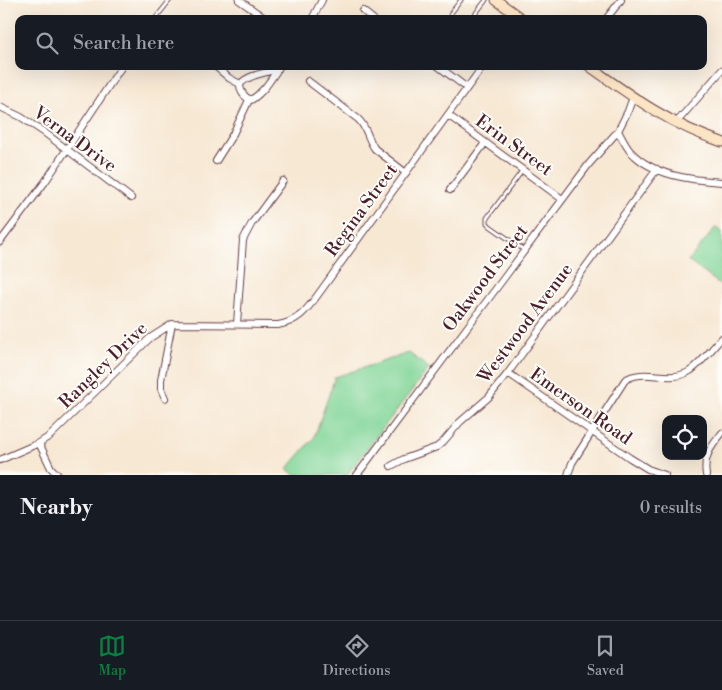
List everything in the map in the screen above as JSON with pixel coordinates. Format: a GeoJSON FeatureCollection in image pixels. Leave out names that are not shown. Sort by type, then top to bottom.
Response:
{"type":"FeatureCollection","features":[{"type":"Feature","properties":{"kind":"street"},"geometry":{"type":"LineString","coordinates":[[239,0],[260,15]]}},
{"type":"Feature","properties":{"kind":"street"},"geometry":{"type":"LineString","coordinates":[[314,15],[322,0]]}},
{"type":"Feature","properties":{"kind":"street"},"geometry":{"type":"LineString","coordinates":[[496,0],[516,15]]}},
{"type":"Feature","properties":{"kind":"street"},"geometry":{"type":"LineString","coordinates":[[609,15],[621,0]]}},
{"type":"Feature","properties":{"kind":"street"},"geometry":{"type":"LineString","coordinates":[[363,11],[368,15]]}},
{"type":"Feature","properties":{"kind":"street"},"geometry":{"type":"LineString","coordinates":[[0,242],[45,182],[119,70]]}},
{"type":"Feature","properties":{"kind":"street"},"geometry":{"type":"LineString","coordinates":[[220,70],[240,84],[242,93],[249,100]]}},
{"type":"Feature","properties":{"kind":"street"},"geometry":{"type":"LineString","coordinates":[[240,84],[271,70]]}},
{"type":"Feature","properties":{"kind":"street"},"geometry":{"type":"LineString","coordinates":[[216,160],[233,134],[249,100],[260,94],[277,70]]}},
{"type":"Feature","properties":{"kind":"street"},"geometry":{"type":"LineString","coordinates":[[443,70],[467,88]]}},
{"type":"Feature","properties":{"kind":"street","name":"Regina Street"},"geometry":{"type":"LineString","coordinates":[[237,324],[286,324],[301,316],[480,70]]}},
{"type":"Feature","properties":{"kind":"street"},"geometry":{"type":"LineString","coordinates":[[594,70],[633,98],[676,123],[722,142]]}},
{"type":"Feature","properties":{"kind":"street"},"geometry":{"type":"LineString","coordinates":[[676,123],[722,70]]}},
{"type":"Feature","properties":{"kind":"street"},"geometry":{"type":"LineString","coordinates":[[308,81],[358,119],[364,126],[375,149],[406,173]]}},
{"type":"Feature","properties":{"kind":"street","name":"Oakwood Street"},"geometry":{"type":"LineString","coordinates":[[357,475],[593,158],[618,131],[633,98]]}},
{"type":"Feature","properties":{"kind":"street","name":"Verna Drive"},"geometry":{"type":"LineString","coordinates":[[0,107],[21,117],[45,133],[131,198]]}},
{"type":"Feature","properties":{"kind":"street","name":"Erin Street"},"geometry":{"type":"LineString","coordinates":[[448,115],[562,199]]}},
{"type":"Feature","properties":{"kind":"street"},"geometry":{"type":"LineString","coordinates":[[618,131],[631,152],[657,169],[682,178],[722,182]]}},
{"type":"Feature","properties":{"kind":"street"},"geometry":{"type":"LineString","coordinates":[[450,190],[485,143]]}},
{"type":"Feature","properties":{"kind":"street","name":"Westwood Avenue"},"geometry":{"type":"LineString","coordinates":[[392,466],[404,459],[432,449],[443,442],[460,422],[489,397],[508,374],[657,169]]}},
{"type":"Feature","properties":{"kind":"street"},"geometry":{"type":"LineString","coordinates":[[237,324],[242,240],[283,181]]}},
{"type":"Feature","properties":{"kind":"street"},"geometry":{"type":"LineString","coordinates":[[165,398],[161,389],[161,380],[172,324]]}},
{"type":"Feature","properties":{"kind":"street","name":"Rangley Drive"},"geometry":{"type":"LineString","coordinates":[[0,460],[39,443],[50,436],[150,338],[172,324],[237,324]]}},
{"type":"Feature","properties":{"kind":"street"},"geometry":{"type":"LineString","coordinates":[[568,475],[572,463],[625,380],[638,375],[668,376],[690,371],[722,338]]}},
{"type":"Feature","properties":{"kind":"street","name":"Emerson Road"},"geometry":{"type":"LineString","coordinates":[[508,374],[636,462],[665,475]]}},
{"type":"Feature","properties":{"kind":"street"},"geometry":{"type":"LineString","coordinates":[[706,475],[706,456],[709,449],[722,433]]}},
{"type":"Feature","properties":{"kind":"street"},"geometry":{"type":"LineString","coordinates":[[39,443],[51,468],[58,475]]}},
{"type":"Feature","properties":{"kind":"lane"},"geometry":{"type":"LineString","coordinates":[[158,15],[170,0]]}},
{"type":"Feature","properties":{"kind":"lane"},"geometry":{"type":"LineString","coordinates":[[450,15],[461,0]]}},
{"type":"Feature","properties":{"kind":"lane"},"geometry":{"type":"LineString","coordinates":[[475,15],[486,0]]}},
{"type":"Feature","properties":{"kind":"lane"},"geometry":{"type":"LineString","coordinates":[[522,171],[487,218],[487,221],[494,229],[524,250]]}},
{"type":"Feature","properties":{"kind":"green space"},"geometry":{"type":"Polygon","coordinates":[[[716,227],[722,232],[722,286],[688,261],[716,227]]]}},
{"type":"Feature","properties":{"kind":"green space"},"geometry":{"type":"Polygon","coordinates":[[[409,353],[429,368],[347,475],[295,475],[287,469],[314,438],[335,377],[409,353]]]}}]}
